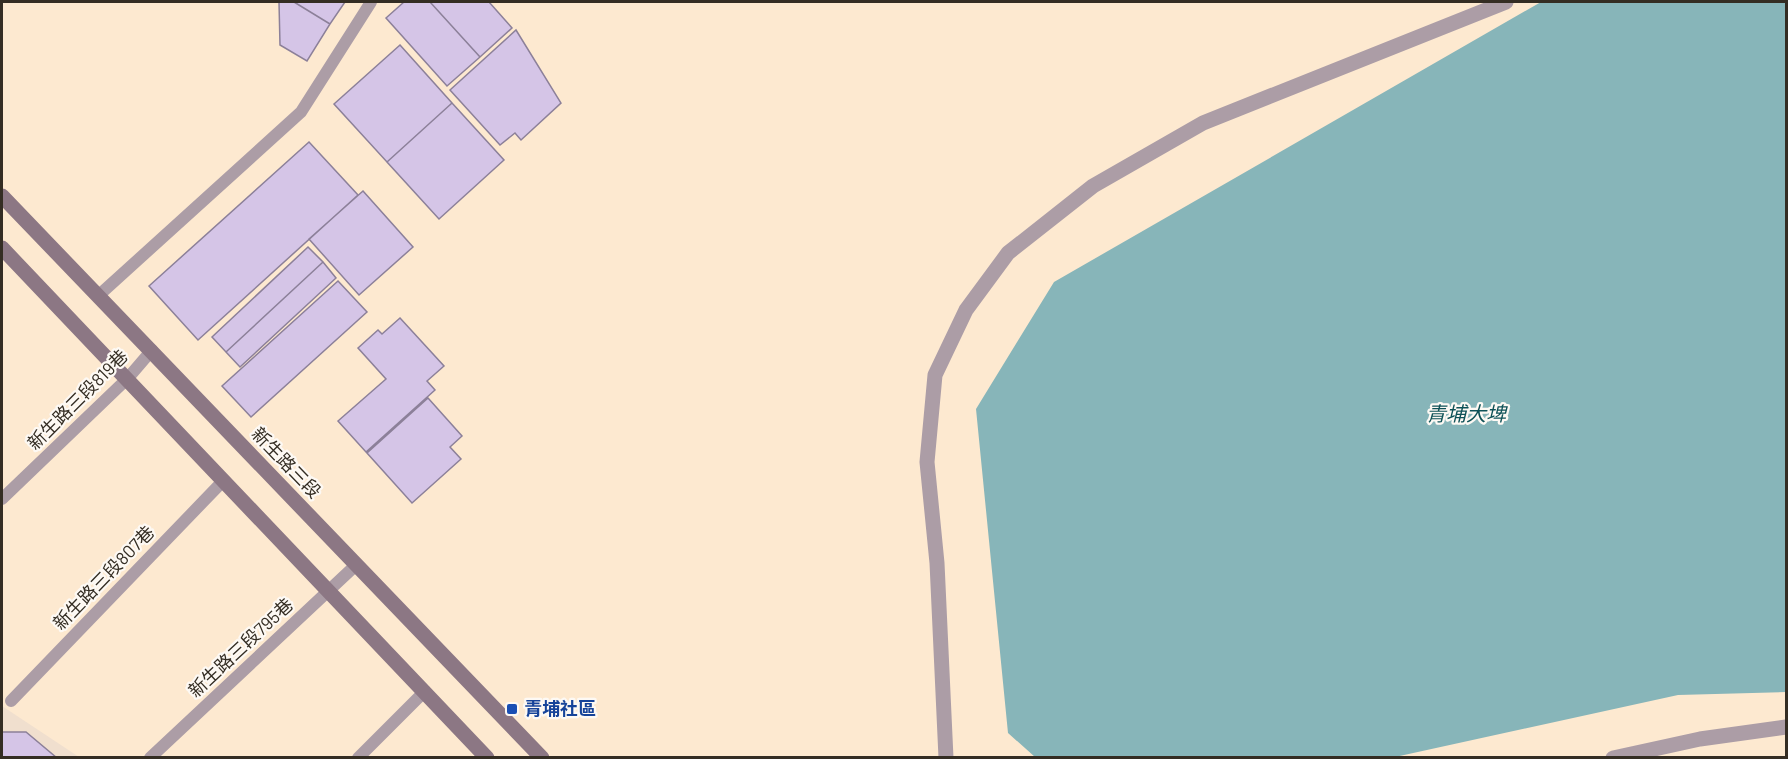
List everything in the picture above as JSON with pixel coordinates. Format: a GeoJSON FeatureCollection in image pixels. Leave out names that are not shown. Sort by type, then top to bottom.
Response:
{"type":"FeatureCollection","features":[{"type":"Feature","properties":{"kind":"main road","name":"新生路三段"},"geometry":{"type":"LineString","coordinates":[[2,196],[542,758]]}},
{"type":"Feature","properties":{"kind":"main road"},"geometry":{"type":"LineString","coordinates":[[2,248],[487,758]]}},
{"type":"Feature","properties":{"kind":"street"},"geometry":{"type":"LineString","coordinates":[[946,758],[937,563],[927,462],[935,375],[966,310],[1008,253],[1094,186],[1203,123],[1506,2]]}},
{"type":"Feature","properties":{"kind":"street"},"geometry":{"type":"LineString","coordinates":[[1612,758],[1700,739],[1786,727]]}},
{"type":"Feature","properties":{"kind":"lane"},"geometry":{"type":"LineString","coordinates":[[98,296],[301,112],[371,2]]}},
{"type":"Feature","properties":{"kind":"lane","name":"新生路三段819巷"},"geometry":{"type":"LineString","coordinates":[[2,499],[128,378],[152,350]]}},
{"type":"Feature","properties":{"kind":"lane","name":"新生路三段807巷"},"geometry":{"type":"LineString","coordinates":[[11,702],[224,480]]}},
{"type":"Feature","properties":{"kind":"lane","name":"新生路三段795巷"},"geometry":{"type":"LineString","coordinates":[[150,758],[356,565]]}},
{"type":"Feature","properties":{"kind":"lane"},"geometry":{"type":"LineString","coordinates":[[358,758],[425,691]]}},
{"type":"Feature","properties":{"kind":"shaded area"},"geometry":{"type":"Polygon","coordinates":[[[2,706],[79,757],[2,757],[2,706]]]}},
{"type":"Feature","properties":{"kind":"water","name":"青埔大埤"},"geometry":{"type":"Polygon","coordinates":[[[1541,2],[1786,2],[1786,692],[1678,695],[1395,757],[1035,757],[1008,733],[976,409],[1054,282],[1541,2]]]}},
{"type":"Feature","properties":{"kind":"building"},"geometry":{"type":"Polygon","coordinates":[[[279,2],[294,2],[330,24],[307,61],[280,45],[279,2]]]}},
{"type":"Feature","properties":{"kind":"building"},"geometry":{"type":"Polygon","coordinates":[[[294,2],[345,2],[330,24],[294,2]]]}},
{"type":"Feature","properties":{"kind":"building"},"geometry":{"type":"Polygon","coordinates":[[[404,2],[430,2],[480,57],[447,86],[386,18],[404,2]]]}},
{"type":"Feature","properties":{"kind":"building"},"geometry":{"type":"Polygon","coordinates":[[[430,2],[489,2],[512,28],[480,57],[430,2]]]}},
{"type":"Feature","properties":{"kind":"building"},"geometry":{"type":"Polygon","coordinates":[[[516,30],[561,103],[521,140],[515,133],[500,145],[450,90],[516,30]]]}},
{"type":"Feature","properties":{"kind":"building"},"geometry":{"type":"Polygon","coordinates":[[[400,45],[452,103],[387,162],[334,104],[400,45]]]}},
{"type":"Feature","properties":{"kind":"building"},"geometry":{"type":"Polygon","coordinates":[[[452,103],[504,160],[439,219],[387,162],[452,103]]]}},
{"type":"Feature","properties":{"kind":"building"},"geometry":{"type":"Polygon","coordinates":[[[309,142],[358,195],[198,340],[149,286],[309,142]]]}},
{"type":"Feature","properties":{"kind":"building"},"geometry":{"type":"Polygon","coordinates":[[[363,191],[413,247],[359,295],[309,239],[363,191]]]}},
{"type":"Feature","properties":{"kind":"building"},"geometry":{"type":"Polygon","coordinates":[[[308,247],[323,262],[226,352],[212,337],[308,247]]]}},
{"type":"Feature","properties":{"kind":"building"},"geometry":{"type":"Polygon","coordinates":[[[323,262],[336,278],[240,367],[226,352],[323,262]]]}},
{"type":"Feature","properties":{"kind":"building"},"geometry":{"type":"Polygon","coordinates":[[[338,281],[367,312],[251,417],[222,386],[338,281]]]}},
{"type":"Feature","properties":{"kind":"building"},"geometry":{"type":"Polygon","coordinates":[[[400,318],[444,366],[427,381],[435,390],[366,452],[338,421],[386,379],[358,348],[378,330],[382,334],[400,318]]]}},
{"type":"Feature","properties":{"kind":"building"},"geometry":{"type":"Polygon","coordinates":[[[428,398],[462,436],[450,447],[461,459],[412,503],[367,453],[428,398]]]}},
{"type":"Feature","properties":{"kind":"building"},"geometry":{"type":"Polygon","coordinates":[[[2,732],[26,732],[57,758],[2,758],[2,732]]]}},
{"type":"Feature","properties":{"kind":"place","name":"青埔社區"},"geometry":{"type":"Point","coordinates":[512,709]}}]}
